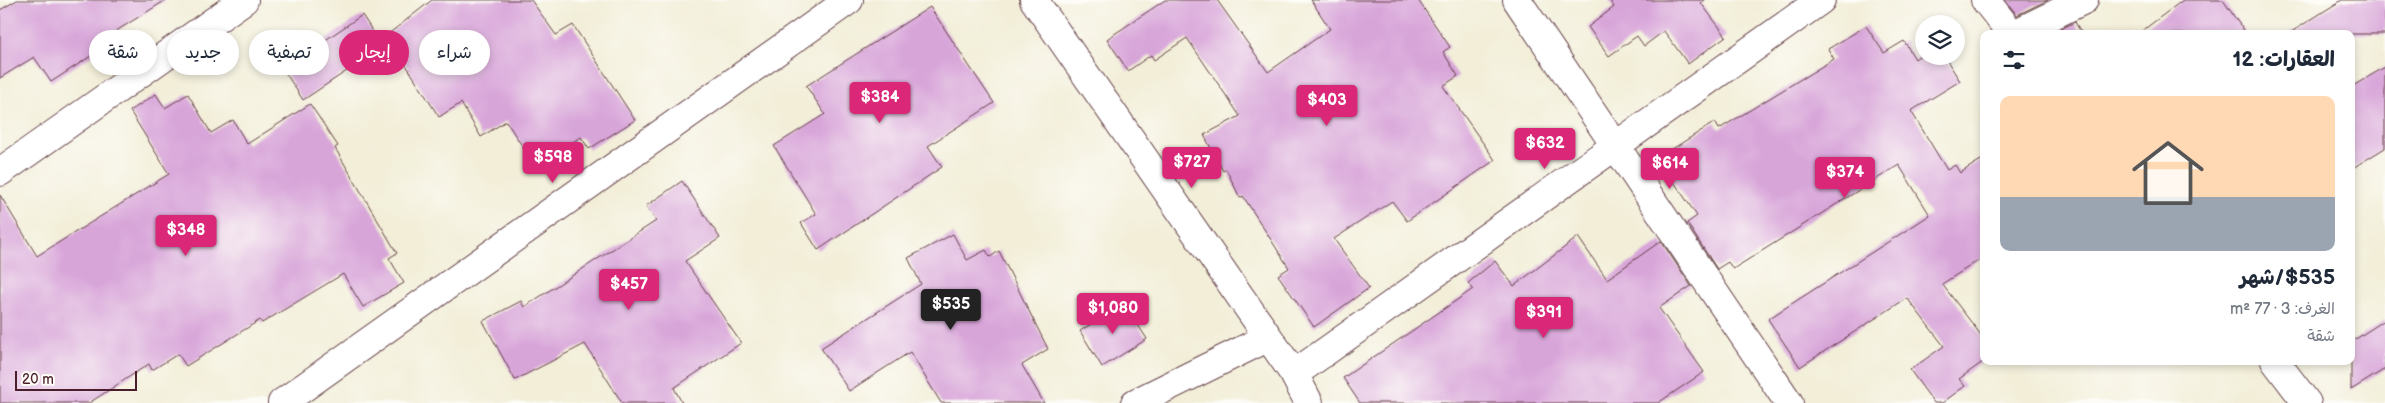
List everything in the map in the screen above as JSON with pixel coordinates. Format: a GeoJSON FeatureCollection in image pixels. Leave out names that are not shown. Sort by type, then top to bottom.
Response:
{"type":"FeatureCollection","features":[{"type":"Feature","properties":{"kind":"street"},"geometry":{"type":"LineString","coordinates":[[0,172],[244,0]]}},
{"type":"Feature","properties":{"kind":"street"},"geometry":{"type":"LineString","coordinates":[[282,403],[849,0]]}},
{"type":"Feature","properties":{"kind":"street"},"geometry":{"type":"LineString","coordinates":[[1034,0],[1294,374],[1309,403]]}},
{"type":"Feature","properties":{"kind":"street"},"geometry":{"type":"LineString","coordinates":[[1517,0],[1789,403]]}},
{"type":"Feature","properties":{"kind":"street"},"geometry":{"type":"LineString","coordinates":[[1294,374],[1821,0]]}},
{"type":"Feature","properties":{"kind":"street"},"geometry":{"type":"LineString","coordinates":[[1985,0],[2010,30]]}},
{"type":"Feature","properties":{"kind":"street"},"geometry":{"type":"LineString","coordinates":[[2021,30],[2084,0]]}},
{"type":"Feature","properties":{"kind":"street"},"geometry":{"type":"LineString","coordinates":[[1135,403],[1268,338]]}},
{"type":"Feature","properties":{"kind":"street"},"geometry":{"type":"LineString","coordinates":[[2278,365],[2307,403]]}},
{"type":"Feature","properties":{"kind":"building"},"geometry":{"type":"Polygon","coordinates":[[[17,0],[166,0],[118,30],[89,30],[89,57],[51,82],[34,57],[0,78],[0,10],[17,0]]]}},
{"type":"Feature","properties":{"kind":"building"},"geometry":{"type":"Polygon","coordinates":[[[432,0],[531,0],[556,35],[573,25],[635,120],[589,149],[581,137],[535,166],[506,121],[481,137],[461,103],[439,117],[409,70],[409,30],[393,30],[432,0]]]}},
{"type":"Feature","properties":{"kind":"building"},"geometry":{"type":"Polygon","coordinates":[[[1165,0],[1217,0],[1268,72],[1330,29],[1311,0],[1418,0],[1450,47],[1443,52],[1458,76],[1443,86],[1495,160],[1407,221],[1392,201],[1334,239],[1369,288],[1314,327],[1278,275],[1289,268],[1243,196],[1240,198],[1226,169],[1223,171],[1204,135],[1240,116],[1187,38],[1154,60],[1151,55],[1128,71],[1107,39],[1165,0]]]}},
{"type":"Feature","properties":{"kind":"building"},"geometry":{"type":"Polygon","coordinates":[[[1609,0],[1705,0],[1701,3],[1726,36],[1688,64],[1664,31],[1644,46],[1637,36],[1609,56],[1588,27],[1614,7],[1609,0]]]}},
{"type":"Feature","properties":{"kind":"building"},"geometry":{"type":"Polygon","coordinates":[[[2005,0],[2048,0],[2017,15],[2005,0]]]}},
{"type":"Feature","properties":{"kind":"building"},"geometry":{"type":"Polygon","coordinates":[[[2183,0],[2223,0],[2243,30],[2143,30],[2183,0]]]}},
{"type":"Feature","properties":{"kind":"building"},"geometry":{"type":"Polygon","coordinates":[[[2342,0],[2385,0],[2385,34],[2355,34],[2355,30],[2294,30],[2342,0]]]}},
{"type":"Feature","properties":{"kind":"building"},"geometry":{"type":"Polygon","coordinates":[[[930,7],[994,103],[928,146],[942,167],[818,250],[801,223],[816,214],[774,146],[825,114],[806,86],[930,7]]]}},
{"type":"Feature","properties":{"kind":"building"},"geometry":{"type":"Polygon","coordinates":[[[362,15],[372,30],[340,30],[362,15]]]}},
{"type":"Feature","properties":{"kind":"building"},"geometry":{"type":"Polygon","coordinates":[[[2075,22],[2080,30],[2058,30],[2075,22]]]}},
{"type":"Feature","properties":{"kind":"building"},"geometry":{"type":"Polygon","coordinates":[[[1866,26],[1884,53],[1904,41],[1915,59],[1915,65],[1950,65],[1960,81],[1911,111],[1947,170],[1955,165],[1960,173],[1980,160],[1980,260],[1942,284],[1980,334],[1980,364],[1959,379],[1965,386],[1942,403],[1934,403],[1910,370],[1944,346],[1907,298],[1800,367],[1768,319],[1930,215],[1899,165],[1733,269],[1728,262],[1717,269],[1687,223],[1697,216],[1658,158],[1715,122],[1719,129],[1834,59],[1828,49],[1866,26]]]}},
{"type":"Feature","properties":{"kind":"building"},"geometry":{"type":"Polygon","coordinates":[[[339,31],[339,75],[341,75],[303,100],[287,75],[329,75],[329,38],[339,31]]]}},
{"type":"Feature","properties":{"kind":"building"},"geometry":{"type":"Polygon","coordinates":[[[2385,67],[2385,148],[2355,167],[2355,85],[2385,67]]]}},
{"type":"Feature","properties":{"kind":"building"},"geometry":{"type":"Polygon","coordinates":[[[156,94],[165,108],[188,94],[211,133],[233,120],[247,144],[310,104],[338,146],[335,148],[397,253],[389,258],[404,283],[363,307],[343,274],[262,323],[260,320],[186,366],[178,354],[152,370],[149,364],[89,403],[0,403],[0,195],[37,256],[169,174],[130,111],[156,94]]]}},
{"type":"Feature","properties":{"kind":"building"},"geometry":{"type":"Polygon","coordinates":[[[682,181],[720,238],[685,261],[741,343],[674,388],[682,403],[622,403],[585,344],[515,380],[483,321],[521,301],[524,307],[656,221],[646,206],[682,181]]]}},
{"type":"Feature","properties":{"kind":"building"},"geometry":{"type":"Polygon","coordinates":[[[953,234],[967,260],[986,250],[990,257],[999,251],[1048,349],[1022,365],[1044,403],[941,403],[910,352],[849,391],[821,348],[921,284],[908,258],[953,234]]]}},
{"type":"Feature","properties":{"kind":"building"},"geometry":{"type":"Polygon","coordinates":[[[1578,237],[1607,279],[1661,241],[1691,286],[1659,308],[1704,372],[1658,403],[1360,403],[1343,378],[1473,289],[1468,283],[1495,261],[1514,286],[1578,237]]]}},
{"type":"Feature","properties":{"kind":"building"},"geometry":{"type":"Polygon","coordinates":[[[1124,303],[1147,339],[1102,367],[1080,331],[1124,303]]]}},
{"type":"Feature","properties":{"kind":"building"},"geometry":{"type":"Polygon","coordinates":[[[2385,320],[2385,369],[2351,390],[2351,365],[2355,365],[2355,339],[2385,320]]]}}]}
